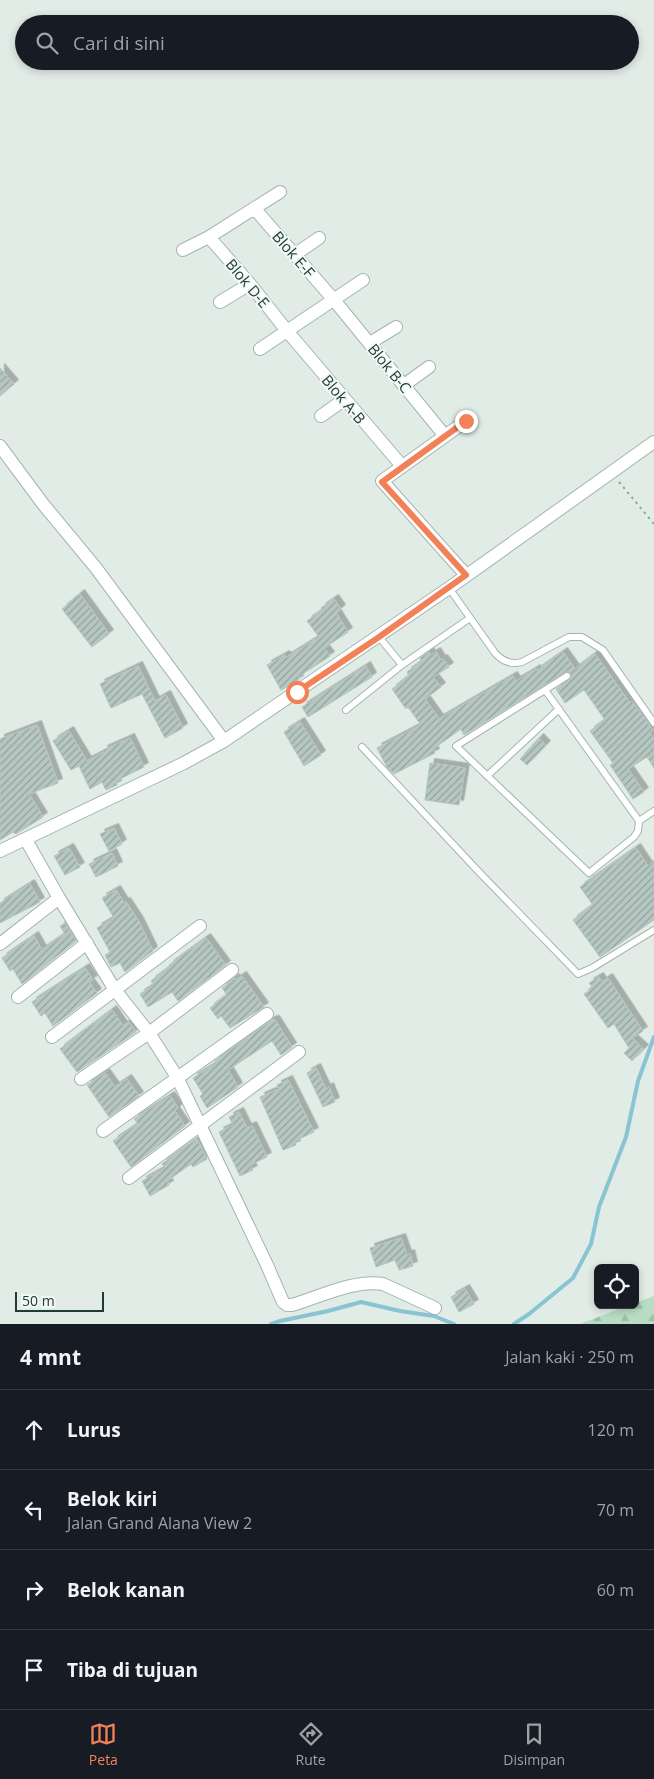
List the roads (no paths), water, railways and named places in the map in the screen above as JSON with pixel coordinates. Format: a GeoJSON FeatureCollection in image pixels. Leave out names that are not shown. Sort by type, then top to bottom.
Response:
{"type":"FeatureCollection","features":[{"type":"Feature","properties":{"kind":"street"},"geometry":{"type":"LineString","coordinates":[[184,250],[209,237],[280,192]]}},
{"type":"Feature","properties":{"kind":"street","name":"Blok E-F"},"geometry":{"type":"LineString","coordinates":[[254,208],[334,300]]}},
{"type":"Feature","properties":{"kind":"street","name":"Blok D-E"},"geometry":{"type":"LineString","coordinates":[[209,237],[250,284],[287,331]]}},
{"type":"Feature","properties":{"kind":"street"},"geometry":{"type":"LineString","coordinates":[[294,255],[319,238]]}},
{"type":"Feature","properties":{"kind":"street"},"geometry":{"type":"LineString","coordinates":[[260,349],[363,280]]}},
{"type":"Feature","properties":{"kind":"street"},"geometry":{"type":"LineString","coordinates":[[220,302],[250,284]]}},
{"type":"Feature","properties":{"kind":"street","name":"Blok B-C"},"geometry":{"type":"LineString","coordinates":[[334,300],[445,436]]}},
{"type":"Feature","properties":{"kind":"street"},"geometry":{"type":"LineString","coordinates":[[370,343],[396,327]]}},
{"type":"Feature","properties":{"kind":"street","name":"Blok A-B"},"geometry":{"type":"LineString","coordinates":[[287,331],[402,466]]}},
{"type":"Feature","properties":{"kind":"street"},"geometry":{"type":"LineString","coordinates":[[404,385],[429,367]]}},
{"type":"Feature","properties":{"kind":"street"},"geometry":{"type":"LineString","coordinates":[[320,416],[345,399]]}},
{"type":"Feature","properties":{"kind":"street"},"geometry":{"type":"LineString","coordinates":[[466,421],[382,482],[466,575]]}},
{"type":"Feature","properties":{"kind":"street"},"geometry":{"type":"LineString","coordinates":[[0,851],[224,742],[379,637],[654,442]]}},
{"type":"Feature","properties":{"kind":"street"},"geometry":{"type":"LineString","coordinates":[[0,446],[96,568],[224,742]]}},
{"type":"Feature","properties":{"kind":"street"},"geometry":{"type":"LineString","coordinates":[[26,840],[115,990],[149,1033],[178,1077],[268,1265],[281,1298],[287,1305],[361,1283],[374,1282],[383,1284],[435,1308]]}},
{"type":"Feature","properties":{"kind":"street"},"geometry":{"type":"LineString","coordinates":[[0,944],[59,898]]}},
{"type":"Feature","properties":{"kind":"street"},"geometry":{"type":"LineString","coordinates":[[52,1037],[200,926]]}},
{"type":"Feature","properties":{"kind":"street"},"geometry":{"type":"LineString","coordinates":[[18,998],[87,943]]}},
{"type":"Feature","properties":{"kind":"street"},"geometry":{"type":"LineString","coordinates":[[81,1080],[149,1033],[232,970]]}},
{"type":"Feature","properties":{"kind":"street"},"geometry":{"type":"LineString","coordinates":[[103,1131],[267,1014]]}},
{"type":"Feature","properties":{"kind":"street"},"geometry":{"type":"LineString","coordinates":[[129,1178],[300,1052]]}},
{"type":"Feature","properties":{"kind":"lane"},"geometry":{"type":"LineString","coordinates":[[449,588],[500,659],[516,664],[569,637],[590,641],[603,650],[654,723]]}},
{"type":"Feature","properties":{"kind":"lane"},"geometry":{"type":"LineString","coordinates":[[346,710],[402,665],[470,618]]}},
{"type":"Feature","properties":{"kind":"lane"},"geometry":{"type":"LineString","coordinates":[[379,637],[402,665]]}},
{"type":"Feature","properties":{"kind":"lane"},"geometry":{"type":"LineString","coordinates":[[545,690],[639,821],[638,831],[634,837],[588,873],[456,746],[567,676]]}},
{"type":"Feature","properties":{"kind":"lane"},"geometry":{"type":"LineString","coordinates":[[487,776],[559,709]]}},
{"type":"Feature","properties":{"kind":"lane"},"geometry":{"type":"LineString","coordinates":[[362,747],[578,974],[592,968],[654,930]]}},
{"type":"Feature","properties":{"kind":"lane"},"geometry":{"type":"LineString","coordinates":[[639,821],[654,811]]}},
{"type":"Feature","properties":{"kind":"waterway"},"geometry":{"type":"LineString","coordinates":[[514,1324],[573,1278],[591,1244],[599,1207],[626,1137],[638,1081],[654,1037]]}},
{"type":"Feature","properties":{"kind":"waterway"},"geometry":{"type":"LineString","coordinates":[[271,1324],[361,1302],[434,1316],[454,1324]]}}]}
